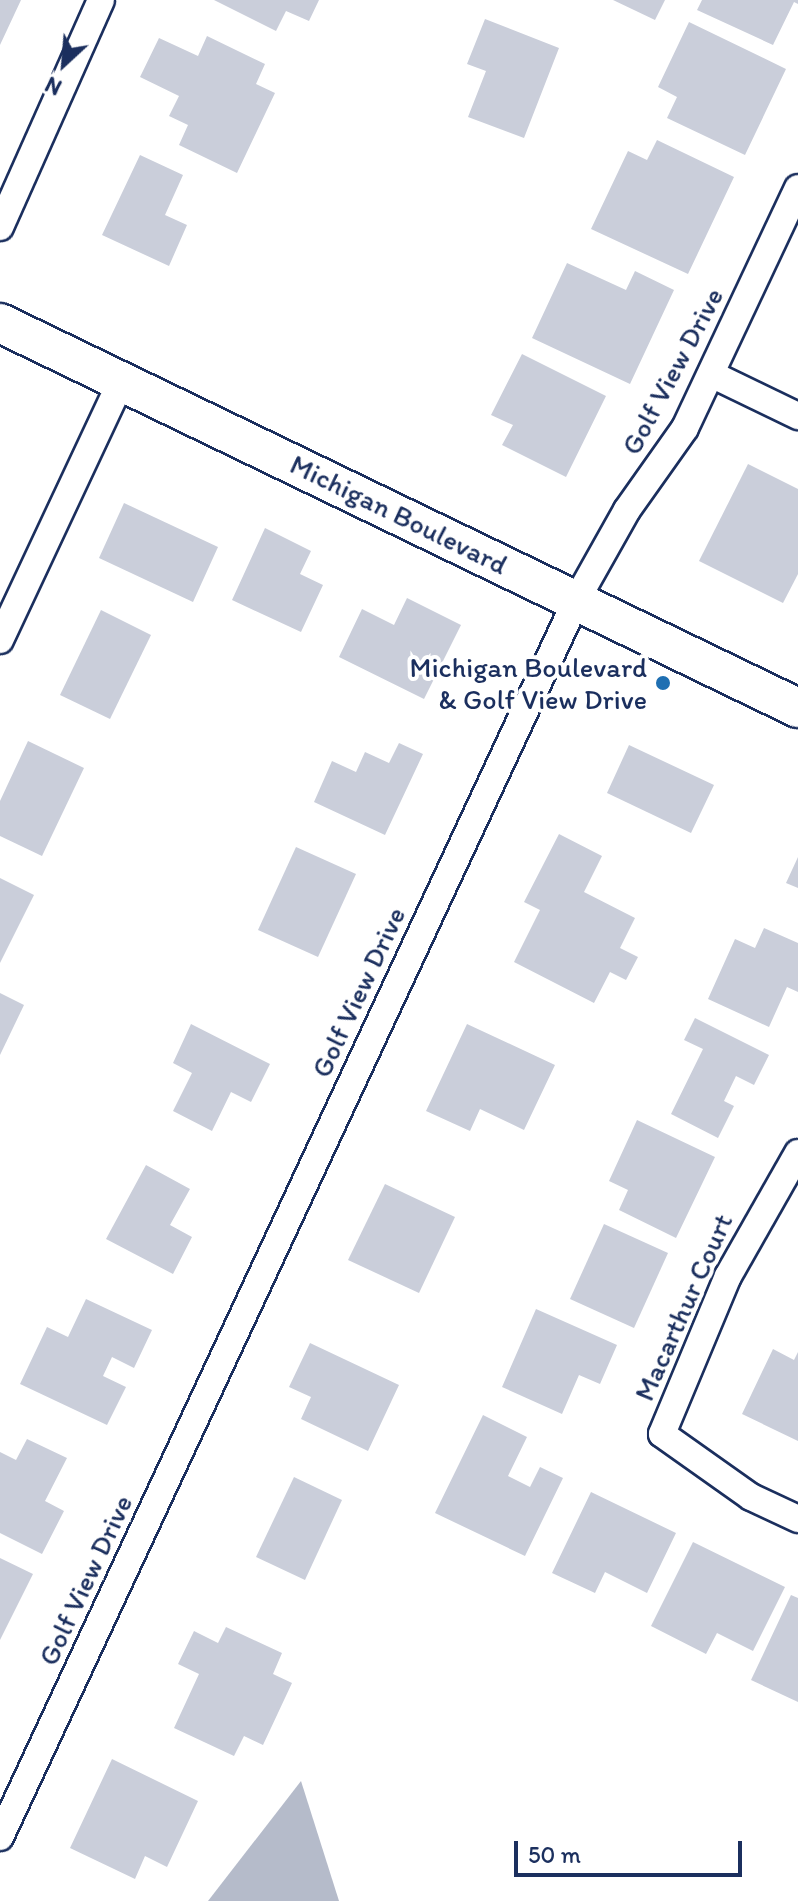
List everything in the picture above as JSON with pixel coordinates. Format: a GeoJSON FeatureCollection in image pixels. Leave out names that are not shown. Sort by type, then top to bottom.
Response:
{"type":"FeatureCollection","features":[{"type":"Feature","properties":{"kind":"street"},"geometry":{"type":"LineString","coordinates":[[0,227],[101,0]]}},
{"type":"Feature","properties":{"kind":"street","name":"Golf View Drive"},"geometry":{"type":"LineString","coordinates":[[0,1837],[577,599],[620,522],[685,428],[798,188]]}},
{"type":"Feature","properties":{"kind":"street","name":"Michigan Boulevard"},"geometry":{"type":"LineString","coordinates":[[0,323],[798,708]]}},
{"type":"Feature","properties":{"kind":"street"},"geometry":{"type":"LineString","coordinates":[[711,374],[798,416]]}},
{"type":"Feature","properties":{"kind":"street"},"geometry":{"type":"LineString","coordinates":[[0,640],[121,382]]}},
{"type":"Feature","properties":{"kind":"street","name":"Macarthur Court"},"geometry":{"type":"LineString","coordinates":[[798,1153],[728,1276],[662,1434],[751,1497],[798,1519]]}},
{"type":"Feature","properties":{"kind":"water"},"geometry":{"type":"Polygon","coordinates":[[[301,1781],[339,1901],[208,1901],[301,1781]]]}},
{"type":"Feature","properties":{"kind":"building"},"geometry":{"type":"Polygon","coordinates":[[[0,0],[21,0],[0,45],[0,0]]]}},
{"type":"Feature","properties":{"kind":"building"},"geometry":{"type":"Polygon","coordinates":[[[214,0],[319,0],[309,21],[286,11],[276,31],[214,0]]]}},
{"type":"Feature","properties":{"kind":"building"},"geometry":{"type":"Polygon","coordinates":[[[613,0],[665,0],[655,20],[613,0]]]}},
{"type":"Feature","properties":{"kind":"building"},"geometry":{"type":"Polygon","coordinates":[[[702,0],[798,0],[798,4],[794,2],[773,45],[697,10],[702,0]]]}},
{"type":"Feature","properties":{"kind":"building"},"geometry":{"type":"Polygon","coordinates":[[[485,19],[559,48],[524,138],[468,117],[486,71],[467,64],[485,19]]]}},
{"type":"Feature","properties":{"kind":"building"},"geometry":{"type":"Polygon","coordinates":[[[689,22],[786,69],[745,155],[667,118],[677,97],[658,87],[689,22]]]}},
{"type":"Feature","properties":{"kind":"building"},"geometry":{"type":"Polygon","coordinates":[[[207,36],[265,64],[256,84],[275,93],[237,173],[179,145],[188,125],[169,116],[179,96],[140,77],[159,38],[198,56],[207,36]]]}},
{"type":"Feature","properties":{"kind":"building"},"geometry":{"type":"Polygon","coordinates":[[[657,140],[734,177],[688,274],[591,229],[628,151],[647,160],[657,140]]]}},
{"type":"Feature","properties":{"kind":"building"},"geometry":{"type":"Polygon","coordinates":[[[140,155],[183,175],[165,215],[187,225],[169,266],[102,235],[140,155]]]}},
{"type":"Feature","properties":{"kind":"building"},"geometry":{"type":"Polygon","coordinates":[[[567,263],[626,290],[635,271],[674,290],[630,384],[532,338],[567,263]]]}},
{"type":"Feature","properties":{"kind":"building"},"geometry":{"type":"Polygon","coordinates":[[[522,354],[606,396],[566,477],[502,445],[513,425],[491,415],[522,354]]]}},
{"type":"Feature","properties":{"kind":"building"},"geometry":{"type":"Polygon","coordinates":[[[748,464],[798,489],[798,574],[783,603],[699,561],[748,464]]]}},
{"type":"Feature","properties":{"kind":"building"},"geometry":{"type":"Polygon","coordinates":[[[124,503],[218,547],[193,602],[99,558],[124,503]]]}},
{"type":"Feature","properties":{"kind":"building"},"geometry":{"type":"Polygon","coordinates":[[[265,528],[311,551],[300,574],[323,585],[301,632],[232,600],[265,528]]]}},
{"type":"Feature","properties":{"kind":"building"},"geometry":{"type":"Polygon","coordinates":[[[407,598],[461,625],[424,699],[339,657],[362,609],[394,625],[407,598]]]}},
{"type":"Feature","properties":{"kind":"building"},"geometry":{"type":"Polygon","coordinates":[[[101,610],[151,635],[110,719],[60,695],[101,610]]]}},
{"type":"Feature","properties":{"kind":"building"},"geometry":{"type":"Polygon","coordinates":[[[28,741],[84,768],[42,856],[0,836],[0,801],[28,741]]]}},
{"type":"Feature","properties":{"kind":"building"},"geometry":{"type":"Polygon","coordinates":[[[399,743],[423,754],[385,835],[314,802],[332,761],[356,772],[365,752],[389,763],[399,743]]]}},
{"type":"Feature","properties":{"kind":"building"},"geometry":{"type":"Polygon","coordinates":[[[629,745],[714,785],[691,833],[607,793],[629,745]]]}},
{"type":"Feature","properties":{"kind":"building"},"geometry":{"type":"Polygon","coordinates":[[[559,834],[602,856],[584,892],[635,918],[620,948],[638,957],[626,980],[610,972],[594,1003],[514,962],[540,910],[524,902],[559,834]]]}},
{"type":"Feature","properties":{"kind":"building"},"geometry":{"type":"Polygon","coordinates":[[[296,847],[356,874],[318,957],[258,930],[296,847]]]}},
{"type":"Feature","properties":{"kind":"building"},"geometry":{"type":"Polygon","coordinates":[[[798,857],[798,888],[786,883],[798,857]]]}},
{"type":"Feature","properties":{"kind":"building"},"geometry":{"type":"Polygon","coordinates":[[[0,878],[34,895],[0,963],[0,878]]]}},
{"type":"Feature","properties":{"kind":"building"},"geometry":{"type":"Polygon","coordinates":[[[764,928],[798,943],[798,992],[787,987],[769,1027],[708,999],[735,939],[755,948],[764,928]]]}},
{"type":"Feature","properties":{"kind":"building"},"geometry":{"type":"Polygon","coordinates":[[[0,993],[24,1005],[0,1055],[0,993]]]}},
{"type":"Feature","properties":{"kind":"building"},"geometry":{"type":"Polygon","coordinates":[[[695,1018],[769,1055],[754,1085],[736,1076],[724,1101],[734,1106],[718,1138],[671,1114],[703,1049],[684,1040],[695,1018]]]}},
{"type":"Feature","properties":{"kind":"building"},"geometry":{"type":"Polygon","coordinates":[[[191,1024],[270,1064],[251,1102],[231,1092],[212,1131],[173,1111],[192,1073],[173,1063],[191,1024]]]}},
{"type":"Feature","properties":{"kind":"building"},"geometry":{"type":"Polygon","coordinates":[[[467,1024],[555,1065],[524,1130],[480,1109],[470,1131],[426,1111],[467,1024]]]}},
{"type":"Feature","properties":{"kind":"building"},"geometry":{"type":"Polygon","coordinates":[[[637,1120],[715,1157],[676,1238],[619,1210],[628,1190],[609,1181],[637,1120]]]}},
{"type":"Feature","properties":{"kind":"building"},"geometry":{"type":"Polygon","coordinates":[[[146,1165],[190,1189],[170,1225],[192,1237],[173,1274],[106,1239],[146,1165]]]}},
{"type":"Feature","properties":{"kind":"building"},"geometry":{"type":"Polygon","coordinates":[[[385,1184],[455,1217],[419,1293],[348,1260],[385,1184]]]}},
{"type":"Feature","properties":{"kind":"building"},"geometry":{"type":"Polygon","coordinates":[[[604,1224],[668,1253],[634,1328],[570,1299],[604,1224]]]}},
{"type":"Feature","properties":{"kind":"building"},"geometry":{"type":"Polygon","coordinates":[[[86,1299],[152,1330],[134,1368],[112,1357],[103,1376],[126,1387],[107,1425],[20,1384],[47,1327],[68,1337],[86,1299]]]}},
{"type":"Feature","properties":{"kind":"building"},"geometry":{"type":"Polygon","coordinates":[[[536,1309],[617,1345],[600,1384],[579,1375],[562,1414],[502,1387],[536,1309]]]}},
{"type":"Feature","properties":{"kind":"building"},"geometry":{"type":"Polygon","coordinates":[[[310,1343],[399,1385],[368,1451],[301,1419],[311,1397],[289,1387],[310,1343]]]}},
{"type":"Feature","properties":{"kind":"building"},"geometry":{"type":"Polygon","coordinates":[[[773,1349],[794,1360],[798,1352],[798,1441],[742,1414],[773,1349]]]}},
{"type":"Feature","properties":{"kind":"building"},"geometry":{"type":"Polygon","coordinates":[[[483,1415],[527,1437],[508,1476],[530,1487],[540,1467],[563,1478],[525,1556],[435,1513],[483,1415]]]}},
{"type":"Feature","properties":{"kind":"building"},"geometry":{"type":"Polygon","coordinates":[[[27,1439],[67,1458],[45,1501],[64,1511],[42,1554],[0,1533],[0,1452],[16,1460],[27,1439]]]}},
{"type":"Feature","properties":{"kind":"building"},"geometry":{"type":"Polygon","coordinates":[[[294,1477],[342,1500],[305,1580],[256,1557],[294,1477]]]}},
{"type":"Feature","properties":{"kind":"building"},"geometry":{"type":"Polygon","coordinates":[[[591,1492],[676,1533],[647,1593],[605,1572],[595,1593],[552,1573],[591,1492]]]}},
{"type":"Feature","properties":{"kind":"building"},"geometry":{"type":"Polygon","coordinates":[[[693,1542],[785,1587],[753,1651],[717,1633],[706,1654],[651,1626],[693,1542]]]}},
{"type":"Feature","properties":{"kind":"building"},"geometry":{"type":"Polygon","coordinates":[[[0,1558],[33,1574],[0,1640],[0,1558]]]}},
{"type":"Feature","properties":{"kind":"building"},"geometry":{"type":"Polygon","coordinates":[[[791,1595],[798,1598],[798,1702],[751,1680],[791,1595]]]}},
{"type":"Feature","properties":{"kind":"building"},"geometry":{"type":"Polygon","coordinates":[[[226,1627],[282,1653],[273,1674],[292,1683],[263,1745],[244,1736],[234,1756],[174,1728],[199,1674],[178,1664],[194,1631],[218,1643],[226,1627]]]}},
{"type":"Feature","properties":{"kind":"building"},"geometry":{"type":"Polygon","coordinates":[[[112,1759],[198,1801],[167,1867],[145,1856],[135,1879],[70,1848],[112,1759]]]}},
{"type":"Feature","properties":{"kind":"place","name":"Michigan Boulevard & Golf View Drive"},"geometry":{"type":"Point","coordinates":[663,683]}}]}
